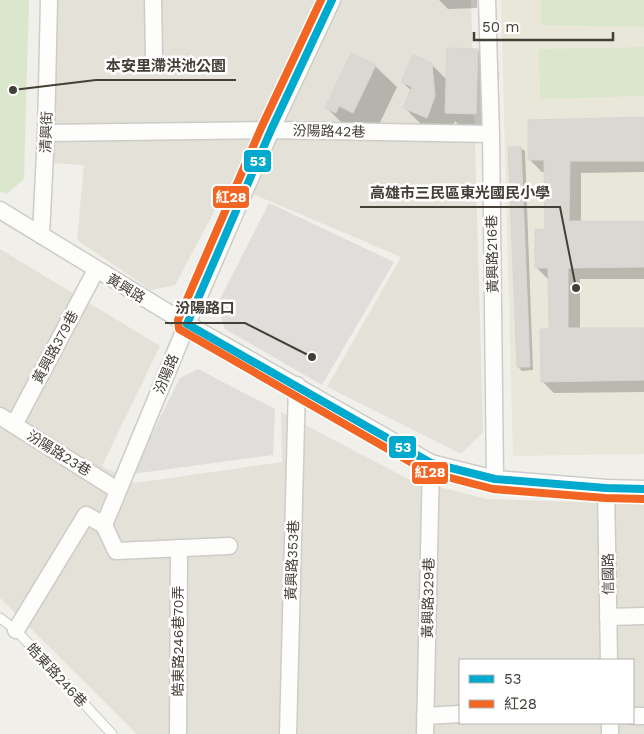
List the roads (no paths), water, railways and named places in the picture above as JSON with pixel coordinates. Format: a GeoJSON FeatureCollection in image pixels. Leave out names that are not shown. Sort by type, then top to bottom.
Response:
{"type":"FeatureCollection","features":[{"type":"Feature","properties":{"kind":"street","name":"清興街"},"geometry":{"type":"LineString","coordinates":[[41,235],[46,134],[49,0]]}},
{"type":"Feature","properties":{"kind":"street"},"geometry":{"type":"LineString","coordinates":[[153,0],[154,58]]}},
{"type":"Feature","properties":{"kind":"street","name":"汾陽路"},"geometry":{"type":"LineString","coordinates":[[104,525],[187,324],[271,130],[332,0]]}},
{"type":"Feature","properties":{"kind":"street","name":"黃興路216巷"},"geometry":{"type":"LineString","coordinates":[[487,0],[491,134],[495,479]]}},
{"type":"Feature","properties":{"kind":"street","name":"汾陽路42巷"},"geometry":{"type":"LineString","coordinates":[[46,134],[271,130],[491,134]]}},
{"type":"Feature","properties":{"kind":"street","name":"黃興路"},"geometry":{"type":"LineString","coordinates":[[0,210],[187,324],[431,463],[495,479],[606,488],[644,489]]}},
{"type":"Feature","properties":{"kind":"street","name":"黃興路379巷"},"geometry":{"type":"LineString","coordinates":[[7,420],[96,270]]}},
{"type":"Feature","properties":{"kind":"street","name":"黃興路353巷"},"geometry":{"type":"LineString","coordinates":[[288,734],[297,385]]}},
{"type":"Feature","properties":{"kind":"street","name":"汾陽路23巷"},"geometry":{"type":"LineString","coordinates":[[7,420],[117,490]]}},
{"type":"Feature","properties":{"kind":"street","name":"黃興路329巷"},"geometry":{"type":"LineString","coordinates":[[425,734],[431,463]]}},
{"type":"Feature","properties":{"kind":"street","name":"信國路"},"geometry":{"type":"LineString","coordinates":[[606,488],[609,659]]}},
{"type":"Feature","properties":{"kind":"street"},"geometry":{"type":"LineString","coordinates":[[16,630],[86,515],[104,525],[116,551],[229,546]]}},
{"type":"Feature","properties":{"kind":"street","name":"皓東路246巷70弄"},"geometry":{"type":"LineString","coordinates":[[178,734],[179,548]]}},
{"type":"Feature","properties":{"kind":"street"},"geometry":{"type":"LineString","coordinates":[[608,617],[644,616]]}},
{"type":"Feature","properties":{"kind":"street"},"geometry":{"type":"LineString","coordinates":[[425,716],[459,714]]}},
{"type":"Feature","properties":{"kind":"lane","name":"皓東路246巷"},"geometry":{"type":"LineString","coordinates":[[0,618],[16,630],[112,734]]}},
{"type":"Feature","properties":{"kind":"place","name":"本安里滯洪池公園"},"geometry":{"type":"Point","coordinates":[13,90]}},
{"type":"Feature","properties":{"kind":"place","name":"高雄市三民區東光國民小學"},"geometry":{"type":"Point","coordinates":[576,288]}},
{"type":"Feature","properties":{"kind":"place","name":"汾陽路口"},"geometry":{"type":"Point","coordinates":[312,357]}}]}
